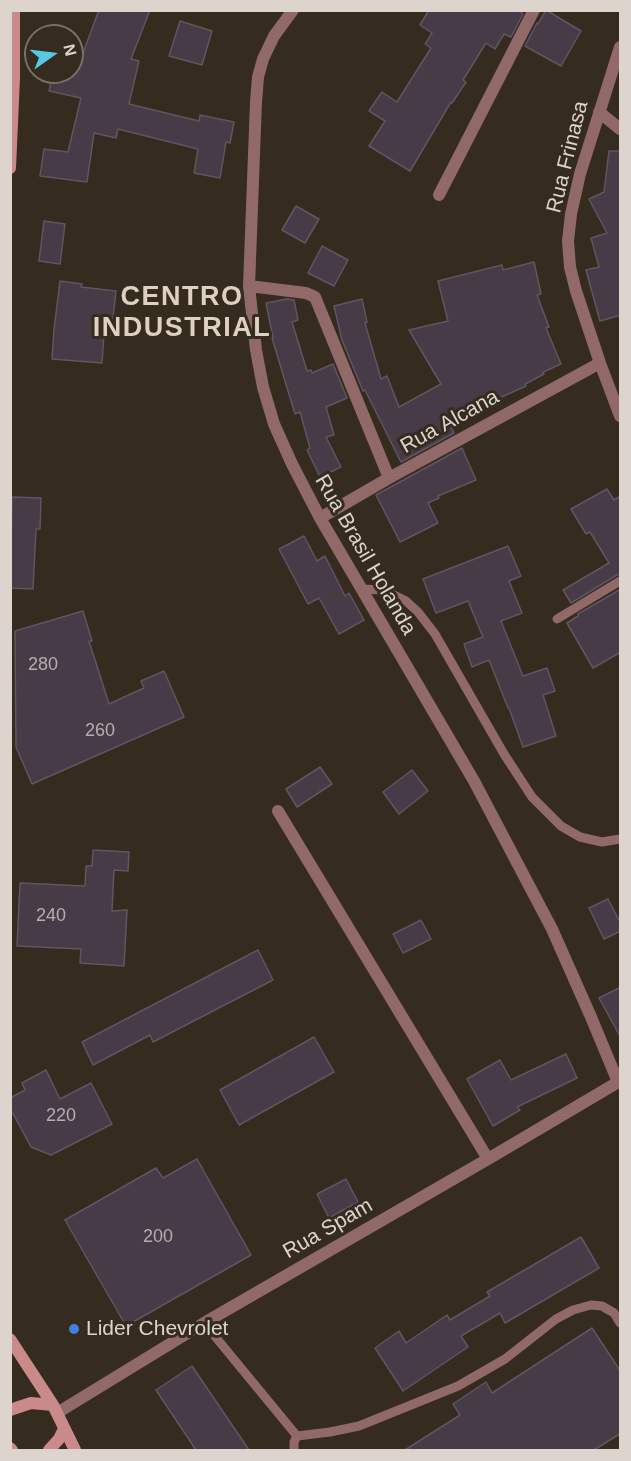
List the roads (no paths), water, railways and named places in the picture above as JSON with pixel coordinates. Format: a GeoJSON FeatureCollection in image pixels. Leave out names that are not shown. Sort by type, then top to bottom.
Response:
{"type":"FeatureCollection","features":[{"type":"Feature","properties":{"kind":"main road"},"geometry":{"type":"LineString","coordinates":[[10,168],[14,10]]}},
{"type":"Feature","properties":{"kind":"main road"},"geometry":{"type":"LineString","coordinates":[[10,1339],[55,1409],[75,1450]]}},
{"type":"Feature","properties":{"kind":"main road"},"geometry":{"type":"LineString","coordinates":[[10,1410],[31,1403],[55,1409]]}},
{"type":"Feature","properties":{"kind":"main road"},"geometry":{"type":"LineString","coordinates":[[49,1450],[64,1429]]}},
{"type":"Feature","properties":{"kind":"street","name":"Rua Brasil Holanda"},"geometry":{"type":"LineString","coordinates":[[293,10],[274,36],[263,59],[258,77],[249,286],[256,350],[263,387],[274,424],[291,464],[320,518],[474,781],[552,929],[620,1083]]}},
{"type":"Feature","properties":{"kind":"street"},"geometry":{"type":"LineString","coordinates":[[439,195],[534,10]]}},
{"type":"Feature","properties":{"kind":"street","name":"Rua Frinasa"},"geometry":{"type":"LineString","coordinates":[[621,47],[580,174],[571,214],[568,241],[570,267],[576,291],[600,363],[621,416]]}},
{"type":"Feature","properties":{"kind":"street"},"geometry":{"type":"LineString","coordinates":[[599,112],[621,129]]}},
{"type":"Feature","properties":{"kind":"street"},"geometry":{"type":"LineString","coordinates":[[249,286],[306,293],[315,297],[389,478]]}},
{"type":"Feature","properties":{"kind":"street","name":"Rua Alcana"},"geometry":{"type":"LineString","coordinates":[[320,518],[600,363]]}},
{"type":"Feature","properties":{"kind":"street"},"geometry":{"type":"LineString","coordinates":[[278,811],[488,1160]]}},
{"type":"Feature","properties":{"kind":"street","name":"Rua Spam"},"geometry":{"type":"LineString","coordinates":[[55,1409],[620,1083]]}},
{"type":"Feature","properties":{"kind":"lane"},"geometry":{"type":"LineString","coordinates":[[556,619],[621,581]]}},
{"type":"Feature","properties":{"kind":"lane"},"geometry":{"type":"LineString","coordinates":[[361,589],[384,590],[406,601],[418,612],[435,634],[504,754],[532,796],[561,826],[580,837],[602,842],[621,838]]}},
{"type":"Feature","properties":{"kind":"lane"},"geometry":{"type":"LineString","coordinates":[[297,1436],[359,1426],[458,1386],[505,1359],[556,1319],[573,1310],[591,1305],[602,1306],[614,1313],[621,1323]]}},
{"type":"Feature","properties":{"kind":"lane"},"geometry":{"type":"LineString","coordinates":[[204,1323],[297,1436]]}},
{"type":"Feature","properties":{"kind":"lane"},"geometry":{"type":"LineString","coordinates":[[294,1450],[297,1436]]}},
{"type":"Feature","properties":{"kind":"place","name":"Lider Chevrolet"},"geometry":{"type":"Point","coordinates":[74,1329]}},
{"type":"Feature","properties":{"kind":"district","name":"CENTRO INDUSTRIAL"},"geometry":{"type":"Point","coordinates":[182,314]}}]}
